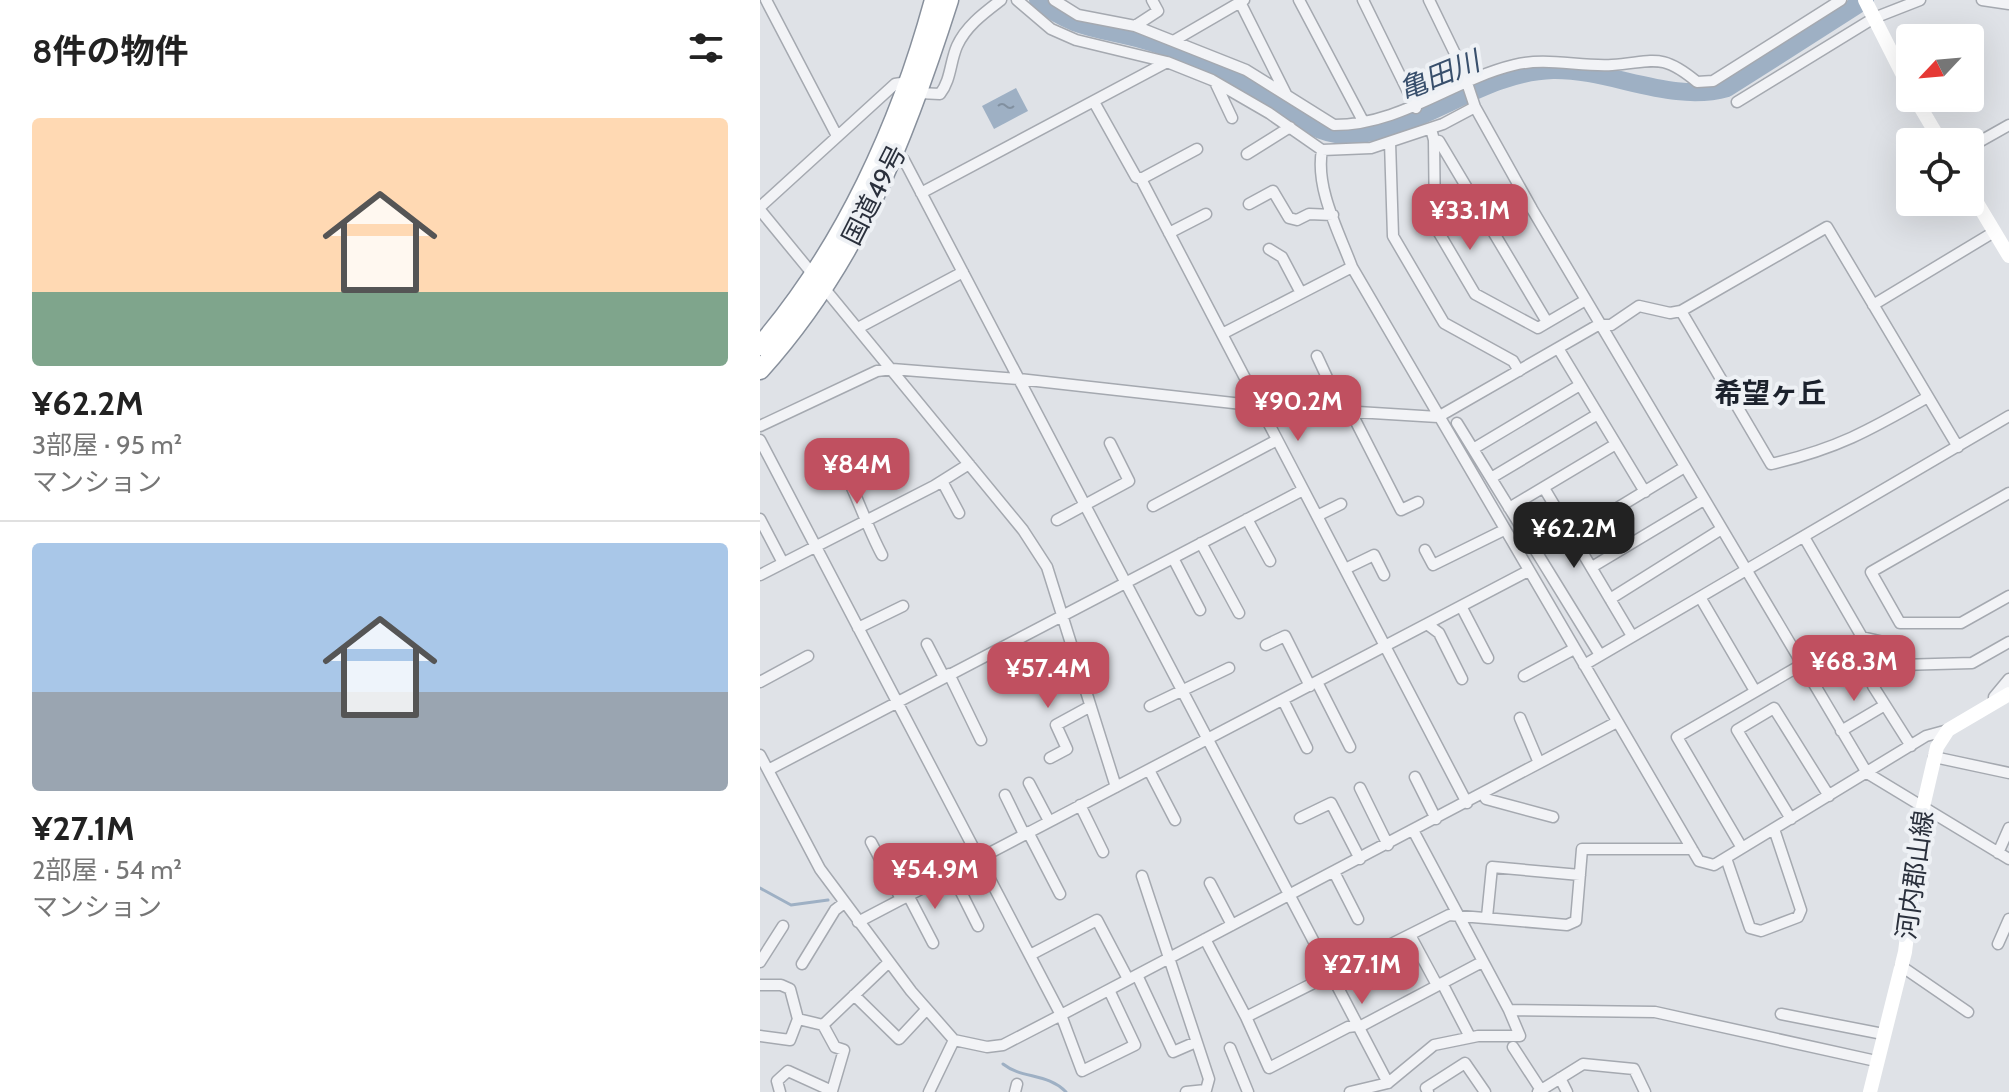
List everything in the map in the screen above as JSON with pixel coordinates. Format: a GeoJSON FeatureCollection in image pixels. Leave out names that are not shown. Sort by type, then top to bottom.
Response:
{"type":"FeatureCollection","features":[{"type":"Feature","properties":{"kind":"highway","name":"国道49号"},"geometry":{"type":"LineString","coordinates":[[760,370],[819,284],[896,155],[934,0]]}},
{"type":"Feature","properties":{"kind":"highway","name":"国道49号"},"geometry":{"type":"LineString","coordinates":[[760,346],[819,284],[913,87],[949,0]]}},
{"type":"Feature","properties":{"kind":"main road"},"geometry":{"type":"LineString","coordinates":[[1865,0],[1896,61]]}},
{"type":"Feature","properties":{"kind":"main road"},"geometry":{"type":"LineString","coordinates":[[1984,215],[2009,256]]}},
{"type":"Feature","properties":{"kind":"main road"},"geometry":{"type":"LineString","coordinates":[[1948,730],[2009,694]]}},
{"type":"Feature","properties":{"kind":"main road","name":"河内郡山線"},"geometry":{"type":"LineString","coordinates":[[1870,1092],[1901,966],[1923,807],[1934,757],[1948,730]]}},
{"type":"Feature","properties":{"kind":"street"},"geometry":{"type":"LineString","coordinates":[[766,0],[836,134]]}},
{"type":"Feature","properties":{"kind":"street"},"geometry":{"type":"LineString","coordinates":[[1001,0],[969,28],[957,46],[946,87],[940,94],[895,84],[836,134],[760,208],[1023,530],[1047,567],[1116,787]]}},
{"type":"Feature","properties":{"kind":"street"},"geometry":{"type":"LineString","coordinates":[[1017,0],[1051,29],[1076,40],[1167,62],[1215,82],[1322,150],[1345,152],[1432,134],[1475,107]]}},
{"type":"Feature","properties":{"kind":"street"},"geometry":{"type":"LineString","coordinates":[[1054,0],[1078,15],[1135,26],[1246,70],[1334,125],[1416,108],[1467,82],[1516,64],[1612,65],[1655,59],[1675,64],[1697,82],[1713,81],[1841,0]]}},
{"type":"Feature","properties":{"kind":"street"},"geometry":{"type":"LineString","coordinates":[[1135,26],[1158,11],[1152,0]]}},
{"type":"Feature","properties":{"kind":"street"},"geometry":{"type":"LineString","coordinates":[[1299,0],[1363,121]]}},
{"type":"Feature","properties":{"kind":"street"},"geometry":{"type":"LineString","coordinates":[[1363,0],[1416,108]]}},
{"type":"Feature","properties":{"kind":"street"},"geometry":{"type":"LineString","coordinates":[[1429,0],[1467,82],[1475,107],[1584,301],[1867,773],[2009,859]]}},
{"type":"Feature","properties":{"kind":"street"},"geometry":{"type":"LineString","coordinates":[[1737,102],[1874,18],[1920,0]]}},
{"type":"Feature","properties":{"kind":"street"},"geometry":{"type":"LineString","coordinates":[[1982,0],[2009,4]]}},
{"type":"Feature","properties":{"kind":"street"},"geometry":{"type":"LineString","coordinates":[[1175,40],[1242,1],[1286,96]]}},
{"type":"Feature","properties":{"kind":"street"},"geometry":{"type":"LineString","coordinates":[[921,193],[1167,62]]}},
{"type":"Feature","properties":{"kind":"street"},"geometry":{"type":"LineString","coordinates":[[1215,82],[1232,118]]}},
{"type":"Feature","properties":{"kind":"street"},"geometry":{"type":"LineString","coordinates":[[1094,102],[1136,177],[1141,179],[1467,803]]}},
{"type":"Feature","properties":{"kind":"street"},"geometry":{"type":"LineString","coordinates":[[1984,139],[2009,125]]}},
{"type":"Feature","properties":{"kind":"street"},"geometry":{"type":"LineString","coordinates":[[1247,154],[1290,127]]}},
{"type":"Feature","properties":{"kind":"street"},"geometry":{"type":"LineString","coordinates":[[1432,134],[1435,226],[1475,294],[1538,328],[1584,301]]}},
{"type":"Feature","properties":{"kind":"street"},"geometry":{"type":"LineString","coordinates":[[1432,134],[1547,322]]}},
{"type":"Feature","properties":{"kind":"street"},"geometry":{"type":"LineString","coordinates":[[1390,142],[1393,236],[1444,323],[1513,361],[1519,371]]}},
{"type":"Feature","properties":{"kind":"street"},"geometry":{"type":"LineString","coordinates":[[1141,179],[1197,149]]}},
{"type":"Feature","properties":{"kind":"street"},"geometry":{"type":"LineString","coordinates":[[1322,150],[1320,164],[1333,215],[1352,267],[1617,722],[1692,849],[1705,865],[1726,858],[1911,746],[1948,730]]}},
{"type":"Feature","properties":{"kind":"street"},"geometry":{"type":"LineString","coordinates":[[896,155],[904,160],[1388,1083]]}},
{"type":"Feature","properties":{"kind":"street"},"geometry":{"type":"LineString","coordinates":[[1249,204],[1273,191],[1289,218],[1297,220],[1309,214],[1333,215]]}},
{"type":"Feature","properties":{"kind":"street"},"geometry":{"type":"LineString","coordinates":[[1169,233],[1206,214]]}},
{"type":"Feature","properties":{"kind":"street"},"geometry":{"type":"LineString","coordinates":[[760,426],[877,371],[892,369],[1019,379],[1260,406],[1438,417],[1598,325],[1611,325],[1639,306],[1670,313],[1681,311],[1827,227],[1958,447]]}},
{"type":"Feature","properties":{"kind":"street"},"geometry":{"type":"LineString","coordinates":[[1873,305],[1994,232]]}},
{"type":"Feature","properties":{"kind":"street"},"geometry":{"type":"LineString","coordinates":[[1269,249],[1282,257],[1301,293]]}},
{"type":"Feature","properties":{"kind":"street"},"geometry":{"type":"LineString","coordinates":[[1222,334],[1352,267]]}},
{"type":"Feature","properties":{"kind":"street"},"geometry":{"type":"LineString","coordinates":[[858,328],[963,272]]}},
{"type":"Feature","properties":{"kind":"street"},"geometry":{"type":"LineString","coordinates":[[1681,311],[1771,464],[1820,453],[1849,442],[1928,397]]}},
{"type":"Feature","properties":{"kind":"street"},"geometry":{"type":"LineString","coordinates":[[1558,348],[1645,492]]}},
{"type":"Feature","properties":{"kind":"street"},"geometry":{"type":"LineString","coordinates":[[1317,356],[1401,510],[1418,502]]}},
{"type":"Feature","properties":{"kind":"street"},"geometry":{"type":"LineString","coordinates":[[1473,449],[1580,385]]}},
{"type":"Feature","properties":{"kind":"street"},"geometry":{"type":"LineString","coordinates":[[1491,478],[1598,414]]}},
{"type":"Feature","properties":{"kind":"street"},"geometry":{"type":"LineString","coordinates":[[1584,665],[2008,419]]}},
{"type":"Feature","properties":{"kind":"street"},"geometry":{"type":"LineString","coordinates":[[1457,423],[1600,655]]}},
{"type":"Feature","properties":{"kind":"street"},"geometry":{"type":"LineString","coordinates":[[760,440],[1061,1015],[1082,1071],[1135,1045],[1109,990]]}},
{"type":"Feature","properties":{"kind":"street"},"geometry":{"type":"LineString","coordinates":[[1153,506],[1277,440]]}},
{"type":"Feature","properties":{"kind":"street"},"geometry":{"type":"LineString","coordinates":[[1057,520],[1129,481],[1110,443]]}},
{"type":"Feature","properties":{"kind":"street"},"geometry":{"type":"LineString","coordinates":[[1509,508],[1616,444]]}},
{"type":"Feature","properties":{"kind":"street"},"geometry":{"type":"LineString","coordinates":[[760,575],[969,464]]}},
{"type":"Feature","properties":{"kind":"street"},"geometry":{"type":"LineString","coordinates":[[1573,535],[1683,468]]}},
{"type":"Feature","properties":{"kind":"street"},"geometry":{"type":"LineString","coordinates":[[844,471],[882,555]]}},
{"type":"Feature","properties":{"kind":"street"},"geometry":{"type":"LineString","coordinates":[[942,481],[959,513]]}},
{"type":"Feature","properties":{"kind":"street"},"geometry":{"type":"LineString","coordinates":[[1544,488],[1632,636]]}},
{"type":"Feature","properties":{"kind":"street"},"geometry":{"type":"LineString","coordinates":[[765,771],[1303,490]]}},
{"type":"Feature","properties":{"kind":"street"},"geometry":{"type":"LineString","coordinates":[[2009,493],[1871,572],[1900,623],[1961,623],[2009,596]]}},
{"type":"Feature","properties":{"kind":"street"},"geometry":{"type":"LineString","coordinates":[[1592,567],[1702,501]]}},
{"type":"Feature","properties":{"kind":"street"},"geometry":{"type":"LineString","coordinates":[[1317,516],[1341,504]]}},
{"type":"Feature","properties":{"kind":"street"},"geometry":{"type":"LineString","coordinates":[[760,519],[783,563]]}},
{"type":"Feature","properties":{"kind":"street"},"geometry":{"type":"LineString","coordinates":[[1247,519],[1270,561]]}},
{"type":"Feature","properties":{"kind":"street"},"geometry":{"type":"LineString","coordinates":[[1425,550],[1433,565],[1504,530]]}},
{"type":"Feature","properties":{"kind":"street"},"geometry":{"type":"LineString","coordinates":[[1610,599],[1720,530]]}},
{"type":"Feature","properties":{"kind":"street"},"geometry":{"type":"LineString","coordinates":[[1804,537],[1862,637],[1888,643],[1899,665],[1972,663],[2009,642]]}},
{"type":"Feature","properties":{"kind":"street"},"geometry":{"type":"LineString","coordinates":[[1201,543],[1239,613]]}},
{"type":"Feature","properties":{"kind":"street"},"geometry":{"type":"LineString","coordinates":[[1345,569],[1374,555],[1384,575]]}},
{"type":"Feature","properties":{"kind":"street"},"geometry":{"type":"LineString","coordinates":[[1173,558],[1200,610]]}},
{"type":"Feature","properties":{"kind":"street"},"geometry":{"type":"LineString","coordinates":[[858,922],[1528,571]]}},
{"type":"Feature","properties":{"kind":"street"},"geometry":{"type":"LineString","coordinates":[[1700,597],[1755,691]]}},
{"type":"Feature","properties":{"kind":"street"},"geometry":{"type":"LineString","coordinates":[[858,628],[903,606]]}},
{"type":"Feature","properties":{"kind":"street"},"geometry":{"type":"LineString","coordinates":[[1461,606],[1488,658]]}},
{"type":"Feature","properties":{"kind":"street"},"geometry":{"type":"LineString","coordinates":[[1427,624],[1439,633],[1462,679]]}},
{"type":"Feature","properties":{"kind":"street"},"geometry":{"type":"LineString","coordinates":[[1266,645],[1285,636],[1350,747]]}},
{"type":"Feature","properties":{"kind":"street"},"geometry":{"type":"LineString","coordinates":[[927,644],[981,740]]}},
{"type":"Feature","properties":{"kind":"street"},"geometry":{"type":"LineString","coordinates":[[1524,676],[1574,649]]}},
{"type":"Feature","properties":{"kind":"street"},"geometry":{"type":"LineString","coordinates":[[760,682],[808,656]]}},
{"type":"Feature","properties":{"kind":"street"},"geometry":{"type":"LineString","coordinates":[[1742,848],[1677,737],[1801,665]]}},
{"type":"Feature","properties":{"kind":"street"},"geometry":{"type":"LineString","coordinates":[[1150,706],[1229,668]]}},
{"type":"Feature","properties":{"kind":"street"},"geometry":{"type":"LineString","coordinates":[[1994,703],[1994,697],[2009,679]]}},
{"type":"Feature","properties":{"kind":"street"},"geometry":{"type":"LineString","coordinates":[[1873,686],[1911,746]]}},
{"type":"Feature","properties":{"kind":"street"},"geometry":{"type":"LineString","coordinates":[[1283,700],[1307,748]]}},
{"type":"Feature","properties":{"kind":"street"},"geometry":{"type":"LineString","coordinates":[[1841,731],[1885,705]]}},
{"type":"Feature","properties":{"kind":"street"},"geometry":{"type":"LineString","coordinates":[[1050,758],[1067,749],[1056,725],[1089,707]]}},
{"type":"Feature","properties":{"kind":"street"},"geometry":{"type":"LineString","coordinates":[[1791,819],[1737,730],[1774,708],[1829,796]]}},
{"type":"Feature","properties":{"kind":"street"},"geometry":{"type":"LineString","coordinates":[[1520,718],[1539,763]]}},
{"type":"Feature","properties":{"kind":"street"},"geometry":{"type":"LineString","coordinates":[[760,755],[765,771],[820,869],[926,1010],[954,1040],[987,1047],[1003,1045],[1414,832],[1617,722]]}},
{"type":"Feature","properties":{"kind":"street"},"geometry":{"type":"LineString","coordinates":[[1934,757],[2009,773]]}},
{"type":"Feature","properties":{"kind":"street"},"geometry":{"type":"LineString","coordinates":[[1149,770],[1175,820]]}},
{"type":"Feature","properties":{"kind":"street"},"geometry":{"type":"LineString","coordinates":[[1415,777],[1436,819]]}},
{"type":"Feature","properties":{"kind":"street"},"geometry":{"type":"LineString","coordinates":[[1029,783],[1049,821]]}},
{"type":"Feature","properties":{"kind":"street"},"geometry":{"type":"LineString","coordinates":[[1360,788],[1388,845]]}},
{"type":"Feature","properties":{"kind":"street"},"geometry":{"type":"LineString","coordinates":[[1483,794],[1486,799],[1553,817]]}},
{"type":"Feature","properties":{"kind":"street"},"geometry":{"type":"LineString","coordinates":[[1005,795],[1060,894]]}},
{"type":"Feature","properties":{"kind":"street"},"geometry":{"type":"LineString","coordinates":[[1300,818],[1331,803],[1360,859]]}},
{"type":"Feature","properties":{"kind":"street"},"geometry":{"type":"LineString","coordinates":[[1080,805],[1103,852]]}},
{"type":"Feature","properties":{"kind":"street"},"geometry":{"type":"LineString","coordinates":[[1998,853],[2009,828]]}},
{"type":"Feature","properties":{"kind":"street"},"geometry":{"type":"LineString","coordinates":[[1726,858],[1750,928],[1761,931],[1798,917],[1801,910],[1774,829]]}},
{"type":"Feature","properties":{"kind":"street"},"geometry":{"type":"LineString","coordinates":[[1350,1092],[1388,1083],[1434,1045],[1470,1037],[1520,1036],[1414,832]]}},
{"type":"Feature","properties":{"kind":"street"},"geometry":{"type":"LineString","coordinates":[[871,842],[933,943]]}},
{"type":"Feature","properties":{"kind":"street"},"geometry":{"type":"LineString","coordinates":[[1246,1017],[1456,914],[1567,925],[1576,921],[1582,849],[1692,849]]}},
{"type":"Feature","properties":{"kind":"street"},"geometry":{"type":"LineString","coordinates":[[1487,917],[1492,867],[1580,875]]}},
{"type":"Feature","properties":{"kind":"street"},"geometry":{"type":"LineString","coordinates":[[951,872],[978,926]]}},
{"type":"Feature","properties":{"kind":"street"},"geometry":{"type":"LineString","coordinates":[[1334,872],[1358,919]]}},
{"type":"Feature","properties":{"kind":"street"},"geometry":{"type":"LineString","coordinates":[[1142,876],[1209,1087],[1186,1092]]}},
{"type":"Feature","properties":{"kind":"street"},"geometry":{"type":"LineString","coordinates":[[1210,883],[1232,925]]}},
{"type":"Feature","properties":{"kind":"street"},"geometry":{"type":"LineString","coordinates":[[802,964],[835,910],[844,903]]}},
{"type":"Feature","properties":{"kind":"street"},"geometry":{"type":"LineString","coordinates":[[1998,944],[2009,919]]}},
{"type":"Feature","properties":{"kind":"street"},"geometry":{"type":"LineString","coordinates":[[1030,955],[1097,920],[1133,977],[1173,1052],[1196,1042]]}},
{"type":"Feature","properties":{"kind":"street"},"geometry":{"type":"LineString","coordinates":[[760,962],[783,926]]}},
{"type":"Feature","properties":{"kind":"street"},"geometry":{"type":"LineString","coordinates":[[1410,935],[1470,1037]]}},
{"type":"Feature","properties":{"kind":"street"},"geometry":{"type":"LineString","coordinates":[[1205,939],[1269,1068],[1482,962]]}},
{"type":"Feature","properties":{"kind":"street"},"geometry":{"type":"LineString","coordinates":[[823,1025],[889,962]]}},
{"type":"Feature","properties":{"kind":"street"},"geometry":{"type":"LineString","coordinates":[[1901,966],[1968,1012]]}},
{"type":"Feature","properties":{"kind":"street"},"geometry":{"type":"LineString","coordinates":[[760,985],[781,985],[790,989],[798,1019],[790,1040],[760,1036]]}},
{"type":"Feature","properties":{"kind":"street"},"geometry":{"type":"LineString","coordinates":[[854,995],[899,1039],[926,1010]]}},
{"type":"Feature","properties":{"kind":"street"},"geometry":{"type":"LineString","coordinates":[[1509,1010],[1655,1012],[1876,1061]]}},
{"type":"Feature","properties":{"kind":"street"},"geometry":{"type":"LineString","coordinates":[[1781,1014],[1883,1034]]}},
{"type":"Feature","properties":{"kind":"street"},"geometry":{"type":"LineString","coordinates":[[780,1092],[777,1081],[788,1071],[832,1092],[844,1050],[835,1047],[823,1025],[798,1019]]}},
{"type":"Feature","properties":{"kind":"street"},"geometry":{"type":"LineString","coordinates":[[929,1092],[954,1040]]}},
{"type":"Feature","properties":{"kind":"street"},"geometry":{"type":"LineString","coordinates":[[1513,1047],[1540,1091],[1583,1064],[1634,1069],[1645,1092]]}},
{"type":"Feature","properties":{"kind":"street"},"geometry":{"type":"LineString","coordinates":[[1230,1048],[1248,1092]]}},
{"type":"Feature","properties":{"kind":"street"},"geometry":{"type":"LineString","coordinates":[[1428,1092],[1426,1088],[1465,1063],[1485,1092]]}},
{"type":"Feature","properties":{"kind":"street"},"geometry":{"type":"LineString","coordinates":[[1560,1078],[1567,1092]]}},
{"type":"Feature","properties":{"kind":"water"},"geometry":{"type":"Polygon","coordinates":[[[1016,88],[1028,111],[994,129],[982,106],[1016,88]]]}},
{"type":"Feature","properties":{"kind":"waterway","name":"亀田川"},"geometry":{"type":"LineString","coordinates":[[1038,0],[1076,23],[1155,43],[1198,60],[1243,82],[1288,113],[1320,130],[1352,135],[1404,123],[1501,80],[1527,73],[1575,71],[1684,92],[1727,88],[1865,0]]}},
{"type":"Feature","properties":{"kind":"waterway"},"geometry":{"type":"LineString","coordinates":[[760,888],[791,905],[828,900]]}},
{"type":"Feature","properties":{"kind":"waterway"},"geometry":{"type":"LineString","coordinates":[[1003,1064],[1051,1082],[1066,1092]]}},
{"type":"Feature","properties":{"kind":"district","name":"希望ヶ丘"},"geometry":{"type":"Point","coordinates":[1770,393]}}]}
